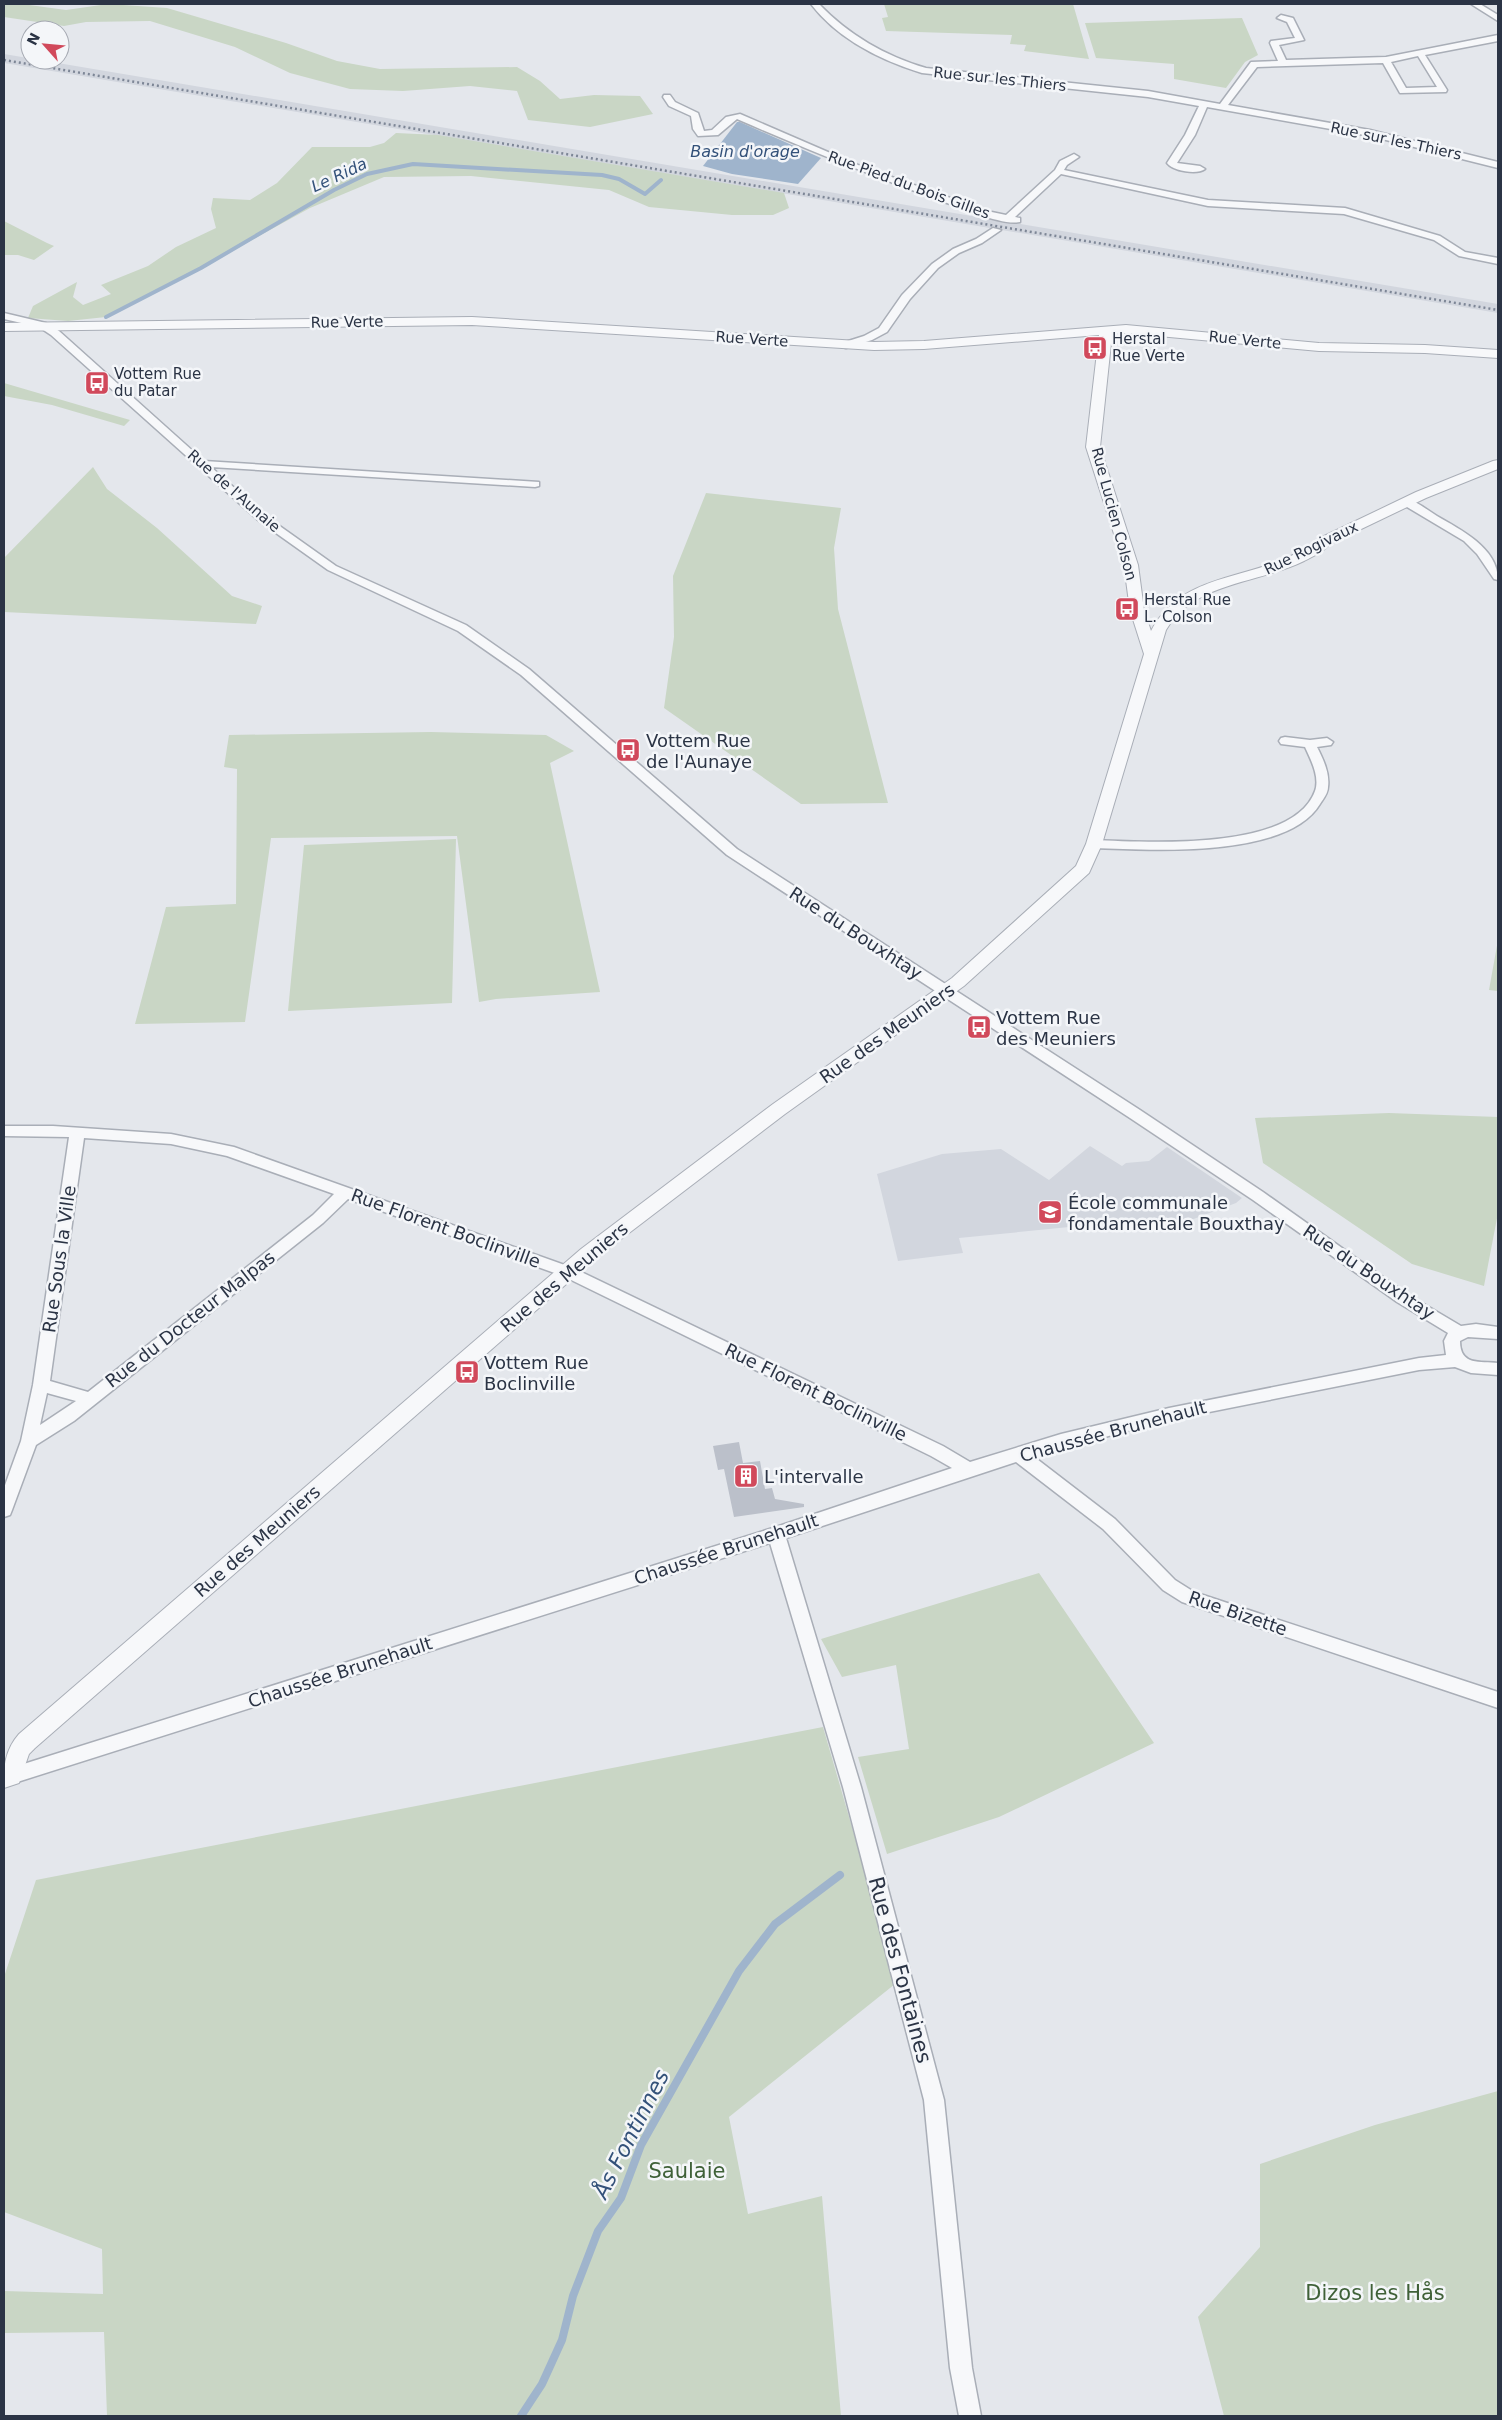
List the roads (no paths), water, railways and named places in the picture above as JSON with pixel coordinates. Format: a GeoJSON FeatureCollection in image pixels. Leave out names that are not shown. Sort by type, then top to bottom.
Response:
{"type":"FeatureCollection","features":[{"type":"Feature","properties":{"kind":"street","name":"Rue sur les Thiers"},"geometry":{"type":"LineString","coordinates":[[815,4],[854,38],[895,62],[925,71],[1148,94],[1370,133],[1498,165]]}},
{"type":"Feature","properties":{"kind":"street"},"geometry":{"type":"LineString","coordinates":[[1475,4],[1498,19]]}},
{"type":"Feature","properties":{"kind":"street"},"geometry":{"type":"LineString","coordinates":[[1281,18],[1290,20],[1300,40],[1274,43],[1282,63]]}},
{"type":"Feature","properties":{"kind":"street"},"geometry":{"type":"LineString","coordinates":[[1222,108],[1254,64],[1386,60],[1498,38]]}},
{"type":"Feature","properties":{"kind":"street"},"geometry":{"type":"LineString","coordinates":[[1386,60],[1403,91],[1443,90],[1420,53]]}},
{"type":"Feature","properties":{"kind":"street","name":"Rue Pied du Bois Gilles"},"geometry":{"type":"LineString","coordinates":[[667,97],[672,104],[695,115],[698,129],[706,135],[715,133],[729,119],[737,116],[855,167],[1007,219],[1059,171],[1062,163],[1074,157]]}},
{"type":"Feature","properties":{"kind":"street"},"geometry":{"type":"LineString","coordinates":[[1200,169],[1174,166],[1172,163],[1190,135],[1204,104]]}},
{"type":"Feature","properties":{"kind":"street"},"geometry":{"type":"LineString","coordinates":[[1059,171],[1102,182],[1208,203],[1356,213],[1438,238],[1462,254],[1498,261]]}},
{"type":"Feature","properties":{"kind":"street"},"geometry":{"type":"LineString","coordinates":[[1007,219],[1017,220]]}},
{"type":"Feature","properties":{"kind":"street"},"geometry":{"type":"LineString","coordinates":[[846,345],[868,338],[883,330],[906,297],[935,266],[956,251],[979,241],[996,230]]}},
{"type":"Feature","properties":{"kind":"street"},"geometry":{"type":"LineString","coordinates":[[4,316],[42,326]]}},
{"type":"Feature","properties":{"kind":"street","name":"Rue Verte"},"geometry":{"type":"LineString","coordinates":[[4,327],[472,321],[846,345],[924,345],[1106,329],[1155,331],[1320,347],[1425,349],[1498,354]]}},
{"type":"Feature","properties":{"kind":"street","name":"Rue de l'Aunaie"},"geometry":{"type":"LineString","coordinates":[[42,326],[55,334],[297,546],[332,568],[450,621]]}},
{"type":"Feature","properties":{"kind":"street","name":"Rue Lucien Colson"},"geometry":{"type":"LineString","coordinates":[[1106,329],[1093,447],[1131,566],[1137,610]]}},
{"type":"Feature","properties":{"kind":"street"},"geometry":{"type":"LineString","coordinates":[[202,464],[216,463],[535,484]]}},
{"type":"Feature","properties":{"kind":"street","name":"Rue Rogivaux"},"geometry":{"type":"LineString","coordinates":[[1152,655],[1165,616],[1183,598],[1196,591],[1279,567],[1320,546],[1325,541],[1406,502],[1498,464]]}},
{"type":"Feature","properties":{"kind":"street"},"geometry":{"type":"LineString","coordinates":[[1406,502],[1468,539],[1478,548],[1498,577]]}},
{"type":"Feature","properties":{"kind":"street"},"geometry":{"type":"LineString","coordinates":[[1137,610],[1155,617],[1165,616]]}},
{"type":"Feature","properties":{"kind":"street"},"geometry":{"type":"LineString","coordinates":[[1137,610],[1152,655]]}},
{"type":"Feature","properties":{"kind":"street","name":"Rue du Bouxhtay"},"geometry":{"type":"LineString","coordinates":[[450,621],[525,672],[732,852],[1258,1196],[1402,1298],[1459,1332]]}},
{"type":"Feature","properties":{"kind":"street","name":"Rue des Meuniers"},"geometry":{"type":"LineString","coordinates":[[8,1777],[20,1749],[27,1741],[568,1272],[779,1109],[946,991],[1083,869],[1094,844],[1152,655]]}},
{"type":"Feature","properties":{"kind":"street"},"geometry":{"type":"LineString","coordinates":[[1285,741],[1310,744],[1328,742]]}},
{"type":"Feature","properties":{"kind":"street"},"geometry":{"type":"LineString","coordinates":[[1094,844],[1174,845],[1245,840],[1284,830],[1307,816],[1321,792],[1322,774],[1310,744]]}},
{"type":"Feature","properties":{"kind":"street","name":"Rue Florent Boclinville"},"geometry":{"type":"LineString","coordinates":[[4,1131],[53,1131],[171,1139],[229,1151],[346,1192],[568,1272],[937,1451],[969,1470]]}},
{"type":"Feature","properties":{"kind":"street","name":"Rue Sous la Ville"},"geometry":{"type":"LineString","coordinates":[[4,1510],[30,1441],[41,1384],[78,1133]]}},
{"type":"Feature","properties":{"kind":"street","name":"Rue du Docteur Malpas"},"geometry":{"type":"LineString","coordinates":[[30,1441],[68,1416],[88,1398],[318,1219],[346,1192]]}},
{"type":"Feature","properties":{"kind":"street"},"geometry":{"type":"LineString","coordinates":[[1458,1360],[1452,1353],[1451,1345],[1453,1338],[1459,1332],[1470,1330],[1498,1333]]}},
{"type":"Feature","properties":{"kind":"street","name":"Chaussée Brunehault"},"geometry":{"type":"LineString","coordinates":[[8,1777],[776,1534],[1061,1441],[1169,1414],[1419,1364],[1458,1360],[1470,1366],[1498,1369]]}},
{"type":"Feature","properties":{"kind":"street"},"geometry":{"type":"LineString","coordinates":[[41,1384],[88,1398]]}},
{"type":"Feature","properties":{"kind":"street","name":"Rue Bizette"},"geometry":{"type":"LineString","coordinates":[[1019,1456],[1109,1524],[1169,1585],[1188,1597],[1498,1700]]}},
{"type":"Feature","properties":{"kind":"street","name":"Rue des Fontaines"},"geometry":{"type":"LineString","coordinates":[[776,1534],[852,1787],[934,2100],[961,2368],[970,2416]]}},
{"type":"Feature","properties":{"kind":"water","name":"Basin d'orage"},"geometry":{"type":"Polygon","coordinates":[[[737,122],[821,158],[798,184],[732,174],[703,166],[737,122]]]}},
{"type":"Feature","properties":{"kind":"waterway","name":"Le Rida"},"geometry":{"type":"LineString","coordinates":[[106,317],[201,268],[334,190],[367,174],[413,164],[602,175],[619,179],[645,194],[661,180]]}},
{"type":"Feature","properties":{"kind":"waterway","name":"Ås Fontinnes"},"geometry":{"type":"LineString","coordinates":[[521,2416],[542,2384],[562,2340],[573,2296],[598,2231],[621,2198],[641,2145],[739,1971],[775,1924],[840,1875]]}},
{"type":"Feature","properties":{"kind":"railway"},"geometry":{"type":"LineString","coordinates":[[4,60],[1498,310]]}},
{"type":"Feature","properties":{"kind":"place","name":"Herstal Rue Verte"},"geometry":{"type":"Point","coordinates":[1095,348]}},
{"type":"Feature","properties":{"kind":"place","name":"Vottem Rue du Patar"},"geometry":{"type":"Point","coordinates":[97,383]}},
{"type":"Feature","properties":{"kind":"place","name":"Herstal Rue L. Colson"},"geometry":{"type":"Point","coordinates":[1127,609]}},
{"type":"Feature","properties":{"kind":"place","name":"Vottem Rue de l'Aunaye"},"geometry":{"type":"Point","coordinates":[628,750]}},
{"type":"Feature","properties":{"kind":"place","name":"Vottem Rue des Meuniers"},"geometry":{"type":"Point","coordinates":[979,1027]}},
{"type":"Feature","properties":{"kind":"place","name":"École communale fondamentale Bouxthay"},"geometry":{"type":"Point","coordinates":[1050,1212]}},
{"type":"Feature","properties":{"kind":"place","name":"Vottem Rue Boclinville"},"geometry":{"type":"Point","coordinates":[467,1372]}},
{"type":"Feature","properties":{"kind":"place","name":"L'intervalle"},"geometry":{"type":"Point","coordinates":[746,1476]}},
{"type":"Feature","properties":{"kind":"park label","name":"Saulaie"},"geometry":{"type":"Point","coordinates":[687,2171]}},
{"type":"Feature","properties":{"kind":"park label","name":"Dizos les Hås"},"geometry":{"type":"Point","coordinates":[1375,2293]}}]}
